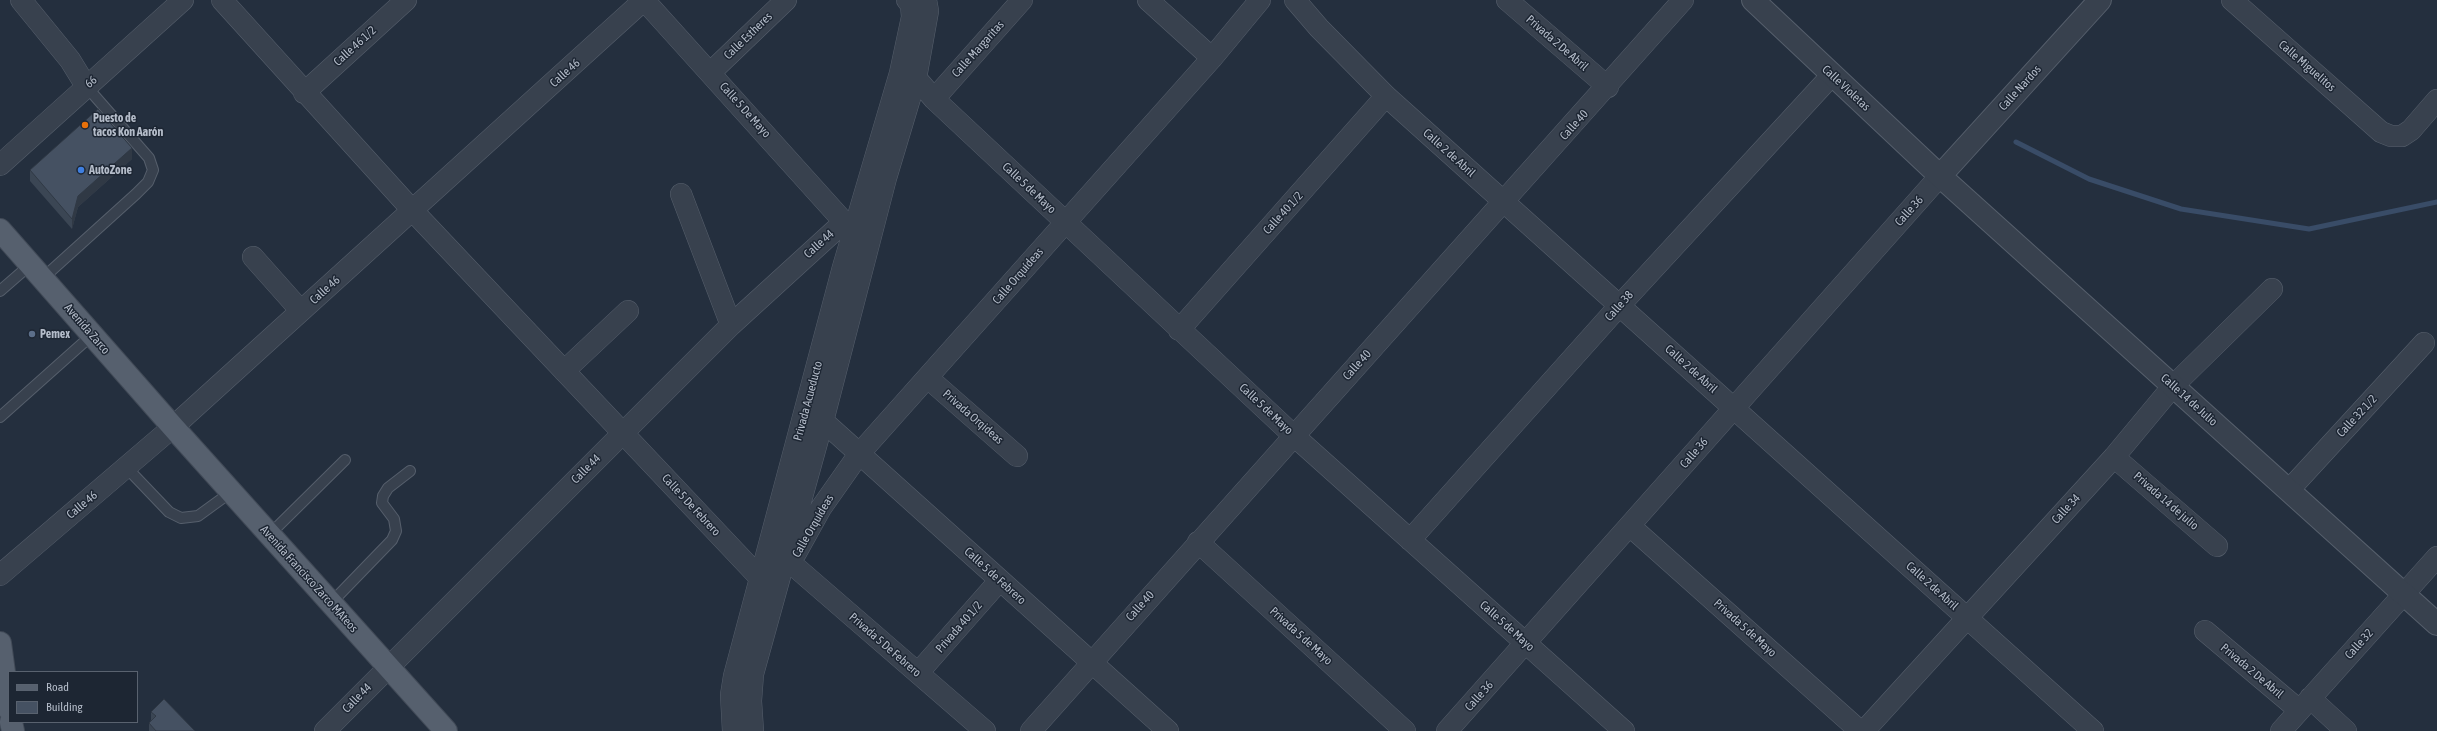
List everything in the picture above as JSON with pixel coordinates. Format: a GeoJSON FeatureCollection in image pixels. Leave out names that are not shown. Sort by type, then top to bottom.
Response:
{"type":"FeatureCollection","features":[{"type":"Feature","properties":{"kind":"main road","name":"Avenida Zarco"},"geometry":{"type":"LineString","coordinates":[[0,230],[173,428]]}},
{"type":"Feature","properties":{"kind":"main road","name":"Avenida Francisco Zarco MAteos"},"geometry":{"type":"LineString","coordinates":[[173,428],[446,731]]}},
{"type":"Feature","properties":{"kind":"main road"},"geometry":{"type":"LineString","coordinates":[[0,643],[8,702]]}},
{"type":"Feature","properties":{"kind":"street"},"geometry":{"type":"LineString","coordinates":[[21,0],[70,60],[86,86]]}},
{"type":"Feature","properties":{"kind":"street","name":"66"},"geometry":{"type":"LineString","coordinates":[[0,165],[86,86],[184,0]]}},
{"type":"Feature","properties":{"kind":"street","name":"Calle 5 De Febrero"},"geometry":{"type":"LineString","coordinates":[[222,0],[304,93],[413,211],[759,577]]}},
{"type":"Feature","properties":{"kind":"street","name":"Calle 46 1/2"},"geometry":{"type":"LineString","coordinates":[[304,93],[406,0]]}},
{"type":"Feature","properties":{"kind":"street","name":"Calle 5 De Mayo"},"geometry":{"type":"LineString","coordinates":[[644,0],[850,221]]}},
{"type":"Feature","properties":{"kind":"street","name":"Calle 46"},"geometry":{"type":"LineString","coordinates":[[0,575],[173,428],[644,0]]}},
{"type":"Feature","properties":{"kind":"street","name":"Calle Estheres"},"geometry":{"type":"LineString","coordinates":[[711,72],[786,0]]}},
{"type":"Feature","properties":{"kind":"street"},"geometry":{"type":"LineString","coordinates":[[907,0],[911,5],[912,17],[908,75]]}},
{"type":"Feature","properties":{"kind":"street"},"geometry":{"type":"LineString","coordinates":[[908,75],[928,11],[926,0]]}},
{"type":"Feature","properties":{"kind":"street","name":"Calle Margaritas"},"geometry":{"type":"LineString","coordinates":[[934,99],[1022,0]]}},
{"type":"Feature","properties":{"kind":"street"},"geometry":{"type":"LineString","coordinates":[[1148,0],[1212,58]]}},
{"type":"Feature","properties":{"kind":"street","name":"Calle Orquídeas"},"geometry":{"type":"LineString","coordinates":[[788,561],[807,530],[859,454],[1212,58],[1260,0]]}},
{"type":"Feature","properties":{"kind":"street","name":"Calle 2 de Abril"},"geometry":{"type":"LineString","coordinates":[[1295,0],[1319,28],[1386,96],[2093,731]]}},
{"type":"Feature","properties":{"kind":"street","name":"Privada 2 De Abril"},"geometry":{"type":"LineString","coordinates":[[1507,0],[1608,86]]}},
{"type":"Feature","properties":{"kind":"street","name":"Calle 40"},"geometry":{"type":"LineString","coordinates":[[1031,731],[1293,435],[1608,86],[1683,0]]}},
{"type":"Feature","properties":{"kind":"street","name":"Calle Violetas"},"geometry":{"type":"LineString","coordinates":[[1753,0],[1940,176]]}},
{"type":"Feature","properties":{"kind":"street","name":"Calle Nardos"},"geometry":{"type":"LineString","coordinates":[[1940,176],[2100,0]]}},
{"type":"Feature","properties":{"kind":"street","name":"Calle Miguelitos"},"geometry":{"type":"LineString","coordinates":[[2232,0],[2382,132],[2391,136],[2402,136],[2411,130],[2437,100]]}},
{"type":"Feature","properties":{"kind":"street","name":"Calle 5 de Mayo"},"geometry":{"type":"LineString","coordinates":[[908,75],[1293,435],[1624,731]]}},
{"type":"Feature","properties":{"kind":"street","name":"Privada Acueducto"},"geometry":{"type":"LineString","coordinates":[[753,731],[751,701],[753,674],[788,561],[796,483],[850,221],[908,75]]}},
{"type":"Feature","properties":{"kind":"street","name":"Privada Acueducto"},"geometry":{"type":"LineString","coordinates":[[733,731],[731,695],[734,676],[759,577],[796,483],[823,421],[886,178],[908,75]]}},
{"type":"Feature","properties":{"kind":"street","name":"Calle 38"},"geometry":{"type":"LineString","coordinates":[[1410,540],[1620,305],[1832,75]]}},
{"type":"Feature","properties":{"kind":"street","name":"Calle 40 1/2"},"geometry":{"type":"LineString","coordinates":[[1179,330],[1386,96]]}},
{"type":"Feature","properties":{"kind":"street","name":"Calle 14 de Julio"},"geometry":{"type":"LineString","coordinates":[[1940,176],[2437,624]]}},
{"type":"Feature","properties":{"kind":"street","name":"Calle 36"},"geometry":{"type":"LineString","coordinates":[[1447,731],[1940,176]]}},
{"type":"Feature","properties":{"kind":"street"},"geometry":{"type":"LineString","coordinates":[[681,194],[731,325]]}},
{"type":"Feature","properties":{"kind":"street","name":"Calle 44"},"geometry":{"type":"LineString","coordinates":[[325,731],[731,325],[850,221]]}},
{"type":"Feature","properties":{"kind":"street"},"geometry":{"type":"LineString","coordinates":[[253,257],[301,312]]}},
{"type":"Feature","properties":{"kind":"street","name":"Calle 34"},"geometry":{"type":"LineString","coordinates":[[1864,731],[1966,617],[2114,457],[2173,386],[2272,289]]}},
{"type":"Feature","properties":{"kind":"street"},"geometry":{"type":"LineString","coordinates":[[564,371],[628,311]]}},
{"type":"Feature","properties":{"kind":"street","name":"Calle 32 1/2"},"geometry":{"type":"LineString","coordinates":[[2289,490],[2424,343]]}},
{"type":"Feature","properties":{"kind":"street","name":"Privada Orqideas"},"geometry":{"type":"LineString","coordinates":[[928,378],[1017,456]]}},
{"type":"Feature","properties":{"kind":"street","name":"Calle 5 de Febrero"},"geometry":{"type":"LineString","coordinates":[[823,421],[1168,731]]}},
{"type":"Feature","properties":{"kind":"street","name":"Privada 14 de julio"},"geometry":{"type":"LineString","coordinates":[[2114,457],[2217,546]]}},
{"type":"Feature","properties":{"kind":"street","name":"Privada 5 de Mayo"},"geometry":{"type":"LineString","coordinates":[[1630,526],[1860,731]]}},
{"type":"Feature","properties":{"kind":"street","name":"Privada 5 de Mayo"},"geometry":{"type":"LineString","coordinates":[[1198,542],[1405,731]]}},
{"type":"Feature","properties":{"kind":"street","name":"Calle 32"},"geometry":{"type":"LineString","coordinates":[[2281,731],[2437,556]]}},
{"type":"Feature","properties":{"kind":"street","name":"Privada 5 De Febrero"},"geometry":{"type":"LineString","coordinates":[[788,561],[985,731]]}},
{"type":"Feature","properties":{"kind":"street","name":"Privada 40 1/2"},"geometry":{"type":"LineString","coordinates":[[918,673],[1000,580]]}},
{"type":"Feature","properties":{"kind":"street","name":"Privada 2 De Abril"},"geometry":{"type":"LineString","coordinates":[[2206,631],[2305,704]]}},
{"type":"Feature","properties":{"kind":"street"},"geometry":{"type":"LineString","coordinates":[[0,701],[8,708]]}},
{"type":"Feature","properties":{"kind":"street"},"geometry":{"type":"LineString","coordinates":[[2305,704],[2346,731]]}},
{"type":"Feature","properties":{"kind":"lane"},"geometry":{"type":"LineString","coordinates":[[0,291],[37,271],[140,190],[148,182],[153,170],[149,158],[86,86]]}},
{"type":"Feature","properties":{"kind":"lane"},"geometry":{"type":"LineString","coordinates":[[0,417],[92,335]]}},
{"type":"Feature","properties":{"kind":"lane"},"geometry":{"type":"LineString","coordinates":[[269,535],[345,460]]}},
{"type":"Feature","properties":{"kind":"lane"},"geometry":{"type":"LineString","coordinates":[[126,467],[169,512],[181,518],[198,516],[231,492]]}},
{"type":"Feature","properties":{"kind":"lane"},"geometry":{"type":"LineString","coordinates":[[331,604],[392,540],[396,531],[394,519],[382,503],[383,496],[388,488],[410,470]]}},
{"type":"Feature","properties":{"kind":"building","name":"AutoZone"},"geometry":{"type":"Polygon","coordinates":[[[98,109],[132,148],[78,196],[72,219],[30,170],[98,109]]]}},
{"type":"Feature","properties":{"kind":"building"},"geometry":{"type":"Polygon","coordinates":[[[164,699],[195,731],[156,731],[149,723],[156,716],[151,712],[164,699]]]}},
{"type":"Feature","properties":{"kind":"waterway"},"geometry":{"type":"LineString","coordinates":[[2016,142],[2089,179],[2181,209],[2309,229],[2437,202]]}},
{"type":"Feature","properties":{"kind":"place","name":"Puesto de tacos Kon Aarón"},"geometry":{"type":"Point","coordinates":[85,125]}},
{"type":"Feature","properties":{"kind":"place","name":"AutoZone"},"geometry":{"type":"Point","coordinates":[81,170]}},
{"type":"Feature","properties":{"kind":"place","name":"Pemex"},"geometry":{"type":"Point","coordinates":[32,334]}}]}
